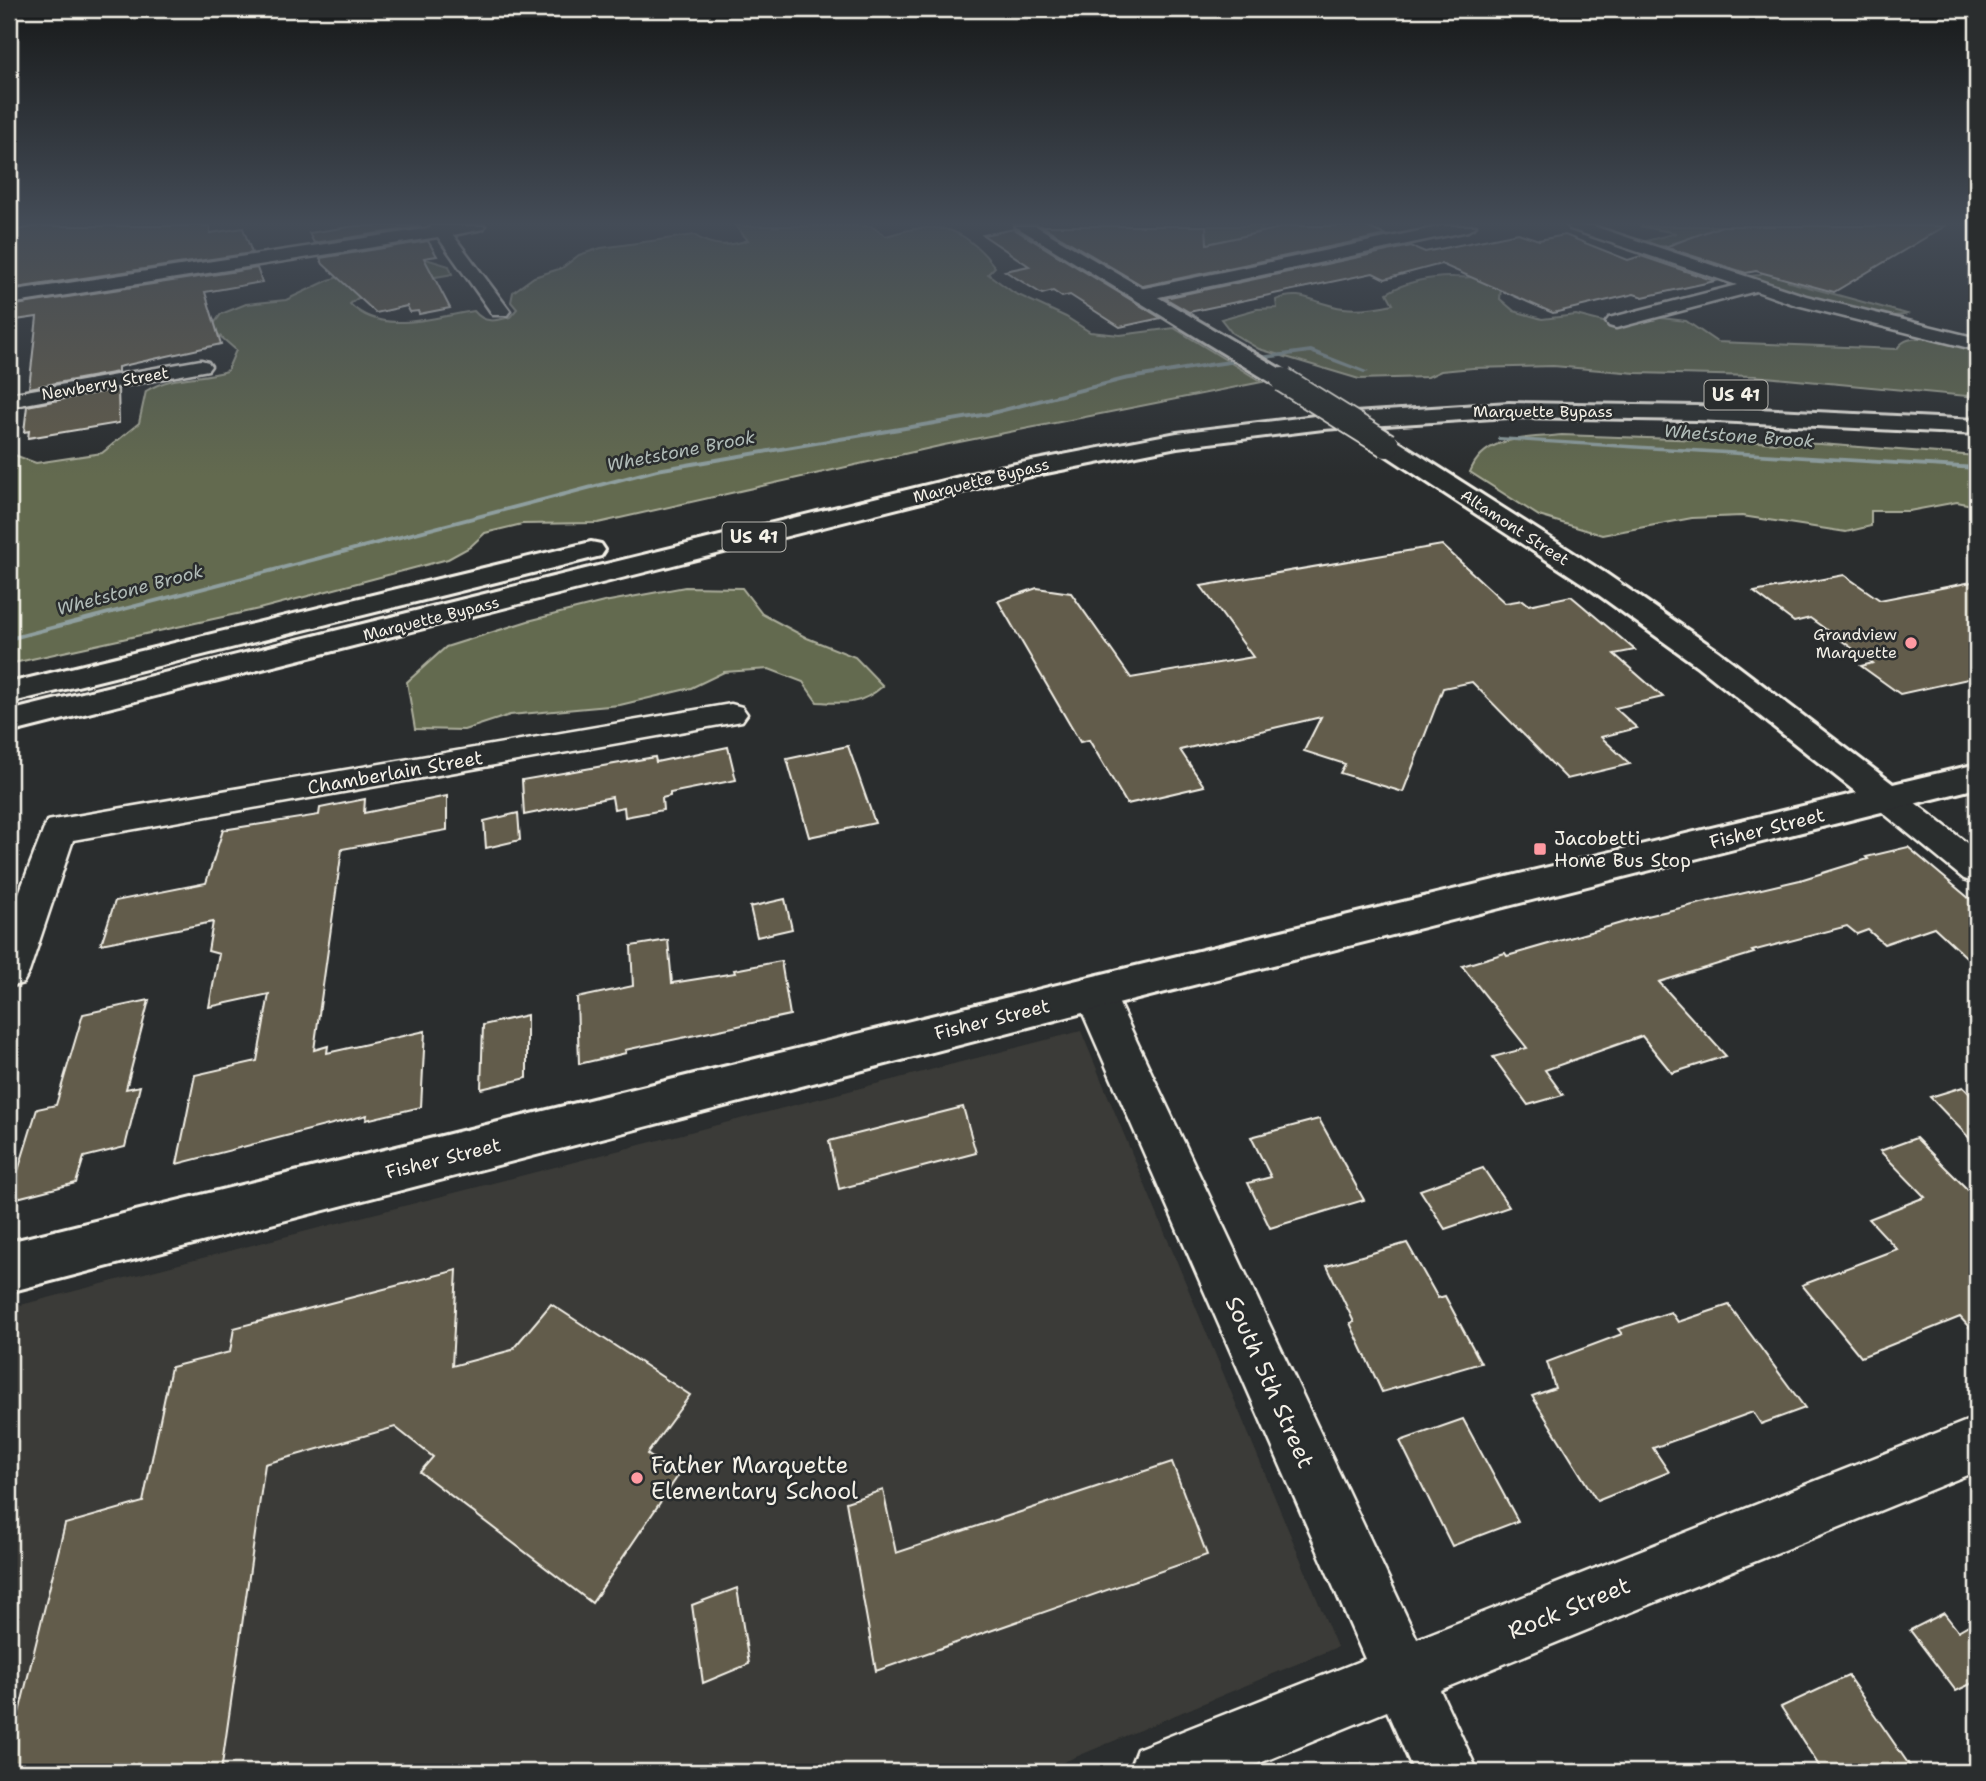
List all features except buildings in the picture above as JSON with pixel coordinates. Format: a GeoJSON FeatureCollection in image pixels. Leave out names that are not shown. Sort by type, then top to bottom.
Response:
{"type":"FeatureCollection","features":[{"type":"Feature","properties":{"kind":"main road","name":"Altamont Street"},"geometry":{"type":"LineString","coordinates":[[1164,309],[1387,445],[1595,579],[1707,658],[1888,799]]}},
{"type":"Feature","properties":{"kind":"main road","name":"Marquette Bypass"},"geometry":{"type":"LineString","coordinates":[[644,538],[1031,445],[1171,421],[1313,405],[1434,396],[1566,392],[1749,396],[1977,407]]}},
{"type":"Feature","properties":{"kind":"main road","name":"Marquette Bypass"},"geometry":{"type":"LineString","coordinates":[[9,722],[1000,475],[1177,440],[1323,422],[1509,410],[1696,413],[1977,427]]}},
{"type":"Feature","properties":{"kind":"main road","name":"Marquette Bypass"},"geometry":{"type":"LineString","coordinates":[[9,693],[618,544]]}},
{"type":"Feature","properties":{"kind":"main road","name":"Fisher Street"},"geometry":{"type":"LineString","coordinates":[[9,1268],[1094,993],[1977,776]]}},
{"type":"Feature","properties":{"kind":"street"},"geometry":{"type":"LineString","coordinates":[[1616,322],[1666,309]]}},
{"type":"Feature","properties":{"kind":"street"},"geometry":{"type":"LineString","coordinates":[[1843,309],[1977,344]]}},
{"type":"Feature","properties":{"kind":"street","name":"Newberry Street"},"geometry":{"type":"LineString","coordinates":[[9,401],[201,366]]}},
{"type":"Feature","properties":{"kind":"street","name":"Chamberlain Street"},"geometry":{"type":"LineString","coordinates":[[9,972],[59,830],[731,714]]}},
{"type":"Feature","properties":{"kind":"street","name":"Altamont Street"},"geometry":{"type":"LineString","coordinates":[[1888,799],[1977,870]]}},
{"type":"Feature","properties":{"kind":"street","name":"South 5th Street"},"geometry":{"type":"LineString","coordinates":[[1094,993],[1446,1772]]}},
{"type":"Feature","properties":{"kind":"street","name":"Rock Street"},"geometry":{"type":"LineString","coordinates":[[1160,1772],[1977,1444]]}},
{"type":"Feature","properties":{"kind":"shaded area","name":"Father Marquette Elementary School"},"geometry":{"type":"Polygon","coordinates":[[[1081,1031],[1337,1647],[1040,1772],[9,1772],[9,1308],[1081,1031]]]}},
{"type":"Feature","properties":{"kind":"green space"},"geometry":{"type":"Polygon","coordinates":[[[233,309],[357,309],[377,319],[393,322],[426,320],[474,311],[486,320],[510,317],[517,309],[1049,309],[1090,332],[1120,335],[1174,328],[1262,382],[944,445],[598,523],[522,524],[485,533],[470,547],[448,559],[259,609],[9,664],[9,453],[36,463],[102,453],[139,423],[146,391],[166,382],[227,371],[236,350],[211,328],[221,314],[233,309]]]}},
{"type":"Feature","properties":{"kind":"green space"},"geometry":{"type":"Polygon","coordinates":[[[1257,309],[1512,309],[1542,319],[1576,315],[1611,324],[1653,317],[1686,321],[1717,342],[1897,349],[1903,342],[1922,338],[1977,351],[1977,397],[1755,376],[1636,373],[1553,366],[1473,368],[1441,371],[1428,377],[1359,379],[1259,349],[1232,333],[1221,319],[1257,309]]]}},
{"type":"Feature","properties":{"kind":"green space"},"geometry":{"type":"Polygon","coordinates":[[[1852,309],[1889,309],[1907,314],[1895,316],[1852,309]]]}},
{"type":"Feature","properties":{"kind":"green space"},"geometry":{"type":"Polygon","coordinates":[[[1562,435],[1820,444],[1977,456],[1977,506],[1957,502],[1909,511],[1871,511],[1871,526],[1846,532],[1742,516],[1692,518],[1602,535],[1539,516],[1470,472],[1477,460],[1496,445],[1521,438],[1562,435]]]}},
{"type":"Feature","properties":{"kind":"green space"},"geometry":{"type":"Polygon","coordinates":[[[685,587],[742,588],[762,614],[807,638],[855,657],[883,686],[867,697],[853,702],[817,702],[803,682],[769,669],[724,672],[691,688],[620,705],[510,715],[464,730],[415,729],[407,682],[446,647],[528,621],[604,602],[685,587]]]}},
{"type":"Feature","properties":{"kind":"waterway","name":"Whetstone Brook"},"geometry":{"type":"LineString","coordinates":[[9,639],[657,470],[988,414],[1124,379],[1208,365],[1311,351],[1366,372]]}},
{"type":"Feature","properties":{"kind":"waterway","name":"Whetstone Brook"},"geometry":{"type":"LineString","coordinates":[[1499,439],[1977,468]]}},
{"type":"Feature","properties":{"kind":"place","name":"Grandview Marquette"},"geometry":{"type":"Point","coordinates":[1911,643]}},
{"type":"Feature","properties":{"kind":"place","name":"Jacobetti Home Bus Stop"},"geometry":{"type":"Point","coordinates":[1540,849]}},
{"type":"Feature","properties":{"kind":"place","name":"Father Marquette Elementary School"},"geometry":{"type":"Point","coordinates":[637,1478]}}]}
